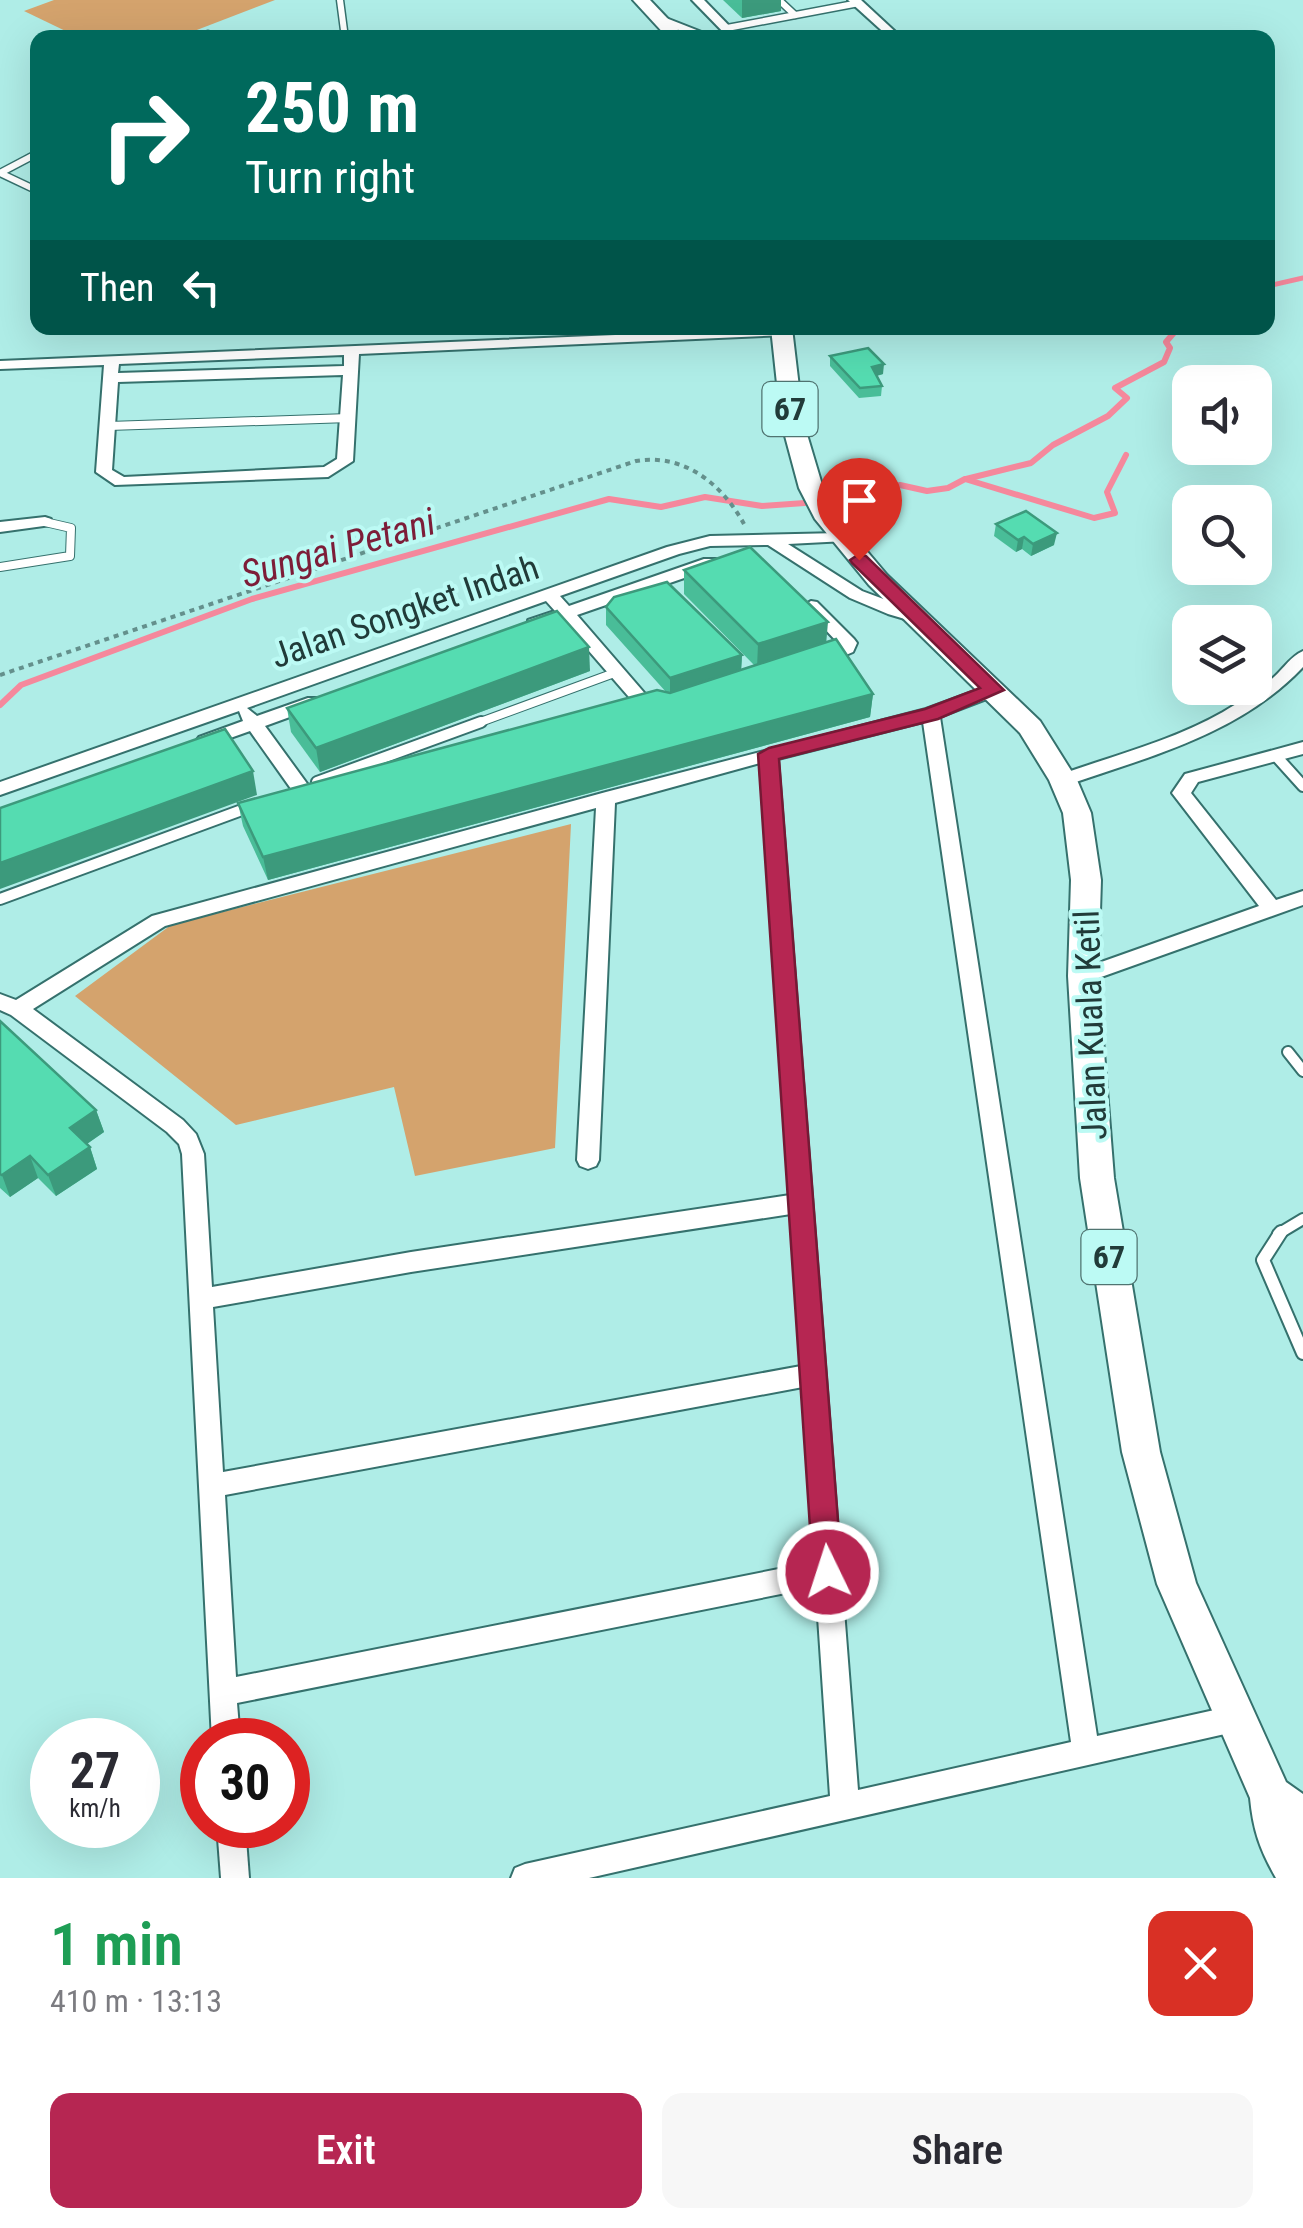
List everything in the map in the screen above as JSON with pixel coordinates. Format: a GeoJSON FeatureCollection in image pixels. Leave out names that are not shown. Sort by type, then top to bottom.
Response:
{"type":"FeatureCollection","features":[{"type":"Feature","properties":{"kind":"main road"},"geometry":{"type":"LineString","coordinates":[[641,0],[671,30]]}},
{"type":"Feature","properties":{"kind":"main road","name":"Jalan Kuala Ketil"},"geometry":{"type":"LineString","coordinates":[[782,335],[792,420],[812,488],[833,528],[914,617],[1030,727],[1063,780],[1083,837],[1083,976],[1097,1178],[1140,1452],[1177,1584],[1237,1718],[1287,1808],[1274,1834],[1300,1878]]}},
{"type":"Feature","properties":{"kind":"street"},"geometry":{"type":"LineString","coordinates":[[698,0],[728,30]]}},
{"type":"Feature","properties":{"kind":"street"},"geometry":{"type":"LineString","coordinates":[[856,2],[887,30]]}},
{"type":"Feature","properties":{"kind":"street"},"geometry":{"type":"LineString","coordinates":[[662,20],[690,30]]}},
{"type":"Feature","properties":{"kind":"street"},"geometry":{"type":"LineString","coordinates":[[111,370],[352,352],[684,335]]}},
{"type":"Feature","properties":{"kind":"street"},"geometry":{"type":"LineString","coordinates":[[111,370],[104,472],[121,482],[328,472],[340,468],[345,461],[352,352]]}},
{"type":"Feature","properties":{"kind":"street"},"geometry":{"type":"LineString","coordinates":[[0,365],[111,370],[350,370]]}},
{"type":"Feature","properties":{"kind":"street"},"geometry":{"type":"LineString","coordinates":[[0,526],[45,522]]}},
{"type":"Feature","properties":{"kind":"street","name":"Jalan Songket Indah"},"geometry":{"type":"LineString","coordinates":[[0,789],[692,546],[710,541],[772,539],[833,528]]}},
{"type":"Feature","properties":{"kind":"street"},"geometry":{"type":"LineString","coordinates":[[772,539],[842,590],[914,617]]}},
{"type":"Feature","properties":{"kind":"street"},"geometry":{"type":"LineString","coordinates":[[510,632],[722,559],[755,560]]}},
{"type":"Feature","properties":{"kind":"street"},"geometry":{"type":"LineString","coordinates":[[797,593],[848,643],[836,655],[804,664]]}},
{"type":"Feature","properties":{"kind":"street"},"geometry":{"type":"LineString","coordinates":[[550,595],[649,704],[669,706],[687,701]]}},
{"type":"Feature","properties":{"kind":"street"},"geometry":{"type":"LineString","coordinates":[[1063,780],[1202,728],[1264,692],[1303,657]]}},
{"type":"Feature","properties":{"kind":"street"},"geometry":{"type":"LineString","coordinates":[[224,1718],[193,1154],[188,1140],[174,1126],[9,1006],[159,921],[769,754],[931,714],[994,690]]}},
{"type":"Feature","properties":{"kind":"street"},"geometry":{"type":"LineString","coordinates":[[181,749],[327,698]]}},
{"type":"Feature","properties":{"kind":"street"},"geometry":{"type":"LineString","coordinates":[[240,704],[292,792]]}},
{"type":"Feature","properties":{"kind":"street"},"geometry":{"type":"LineString","coordinates":[[931,714],[1086,1752]]}},
{"type":"Feature","properties":{"kind":"street"},"geometry":{"type":"LineString","coordinates":[[1272,909],[1181,793],[1192,778],[1303,748]]}},
{"type":"Feature","properties":{"kind":"street"},"geometry":{"type":"LineString","coordinates":[[769,754],[845,1806]]}},
{"type":"Feature","properties":{"kind":"street"},"geometry":{"type":"LineString","coordinates":[[588,1160],[606,798]]}},
{"type":"Feature","properties":{"kind":"street"},"geometry":{"type":"LineString","coordinates":[[1083,976],[1303,898]]}},
{"type":"Feature","properties":{"kind":"street"},"geometry":{"type":"LineString","coordinates":[[202,1299],[801,1203]]}},
{"type":"Feature","properties":{"kind":"street"},"geometry":{"type":"LineString","coordinates":[[210,1486],[814,1374]]}},
{"type":"Feature","properties":{"kind":"street"},"geometry":{"type":"LineString","coordinates":[[222,1693],[828,1572]]}},
{"type":"Feature","properties":{"kind":"street"},"geometry":{"type":"LineString","coordinates":[[525,1878],[574,1873],[845,1806],[1237,1718]]}},
{"type":"Feature","properties":{"kind":"street"},"geometry":{"type":"LineString","coordinates":[[233,1848],[235,1878]]}},
{"type":"Feature","properties":{"kind":"lane"},"geometry":{"type":"LineString","coordinates":[[340,0],[343,30]]}},
{"type":"Feature","properties":{"kind":"lane"},"geometry":{"type":"LineString","coordinates":[[779,0],[795,15]]}},
{"type":"Feature","properties":{"kind":"lane"},"geometry":{"type":"LineString","coordinates":[[742,30],[856,2]]}},
{"type":"Feature","properties":{"kind":"lane"},"geometry":{"type":"LineString","coordinates":[[0,173],[30,157]]}},
{"type":"Feature","properties":{"kind":"lane"},"geometry":{"type":"LineString","coordinates":[[0,173],[30,187]]}},
{"type":"Feature","properties":{"kind":"lane"},"geometry":{"type":"LineString","coordinates":[[109,426],[349,418]]}},
{"type":"Feature","properties":{"kind":"lane"},"geometry":{"type":"LineString","coordinates":[[0,567],[70,556],[71,528],[45,522]]}},
{"type":"Feature","properties":{"kind":"lane"},"geometry":{"type":"LineString","coordinates":[[659,579],[673,593]]}},
{"type":"Feature","properties":{"kind":"lane"},"geometry":{"type":"LineString","coordinates":[[292,792],[617,672]]}},
{"type":"Feature","properties":{"kind":"lane"},"geometry":{"type":"LineString","coordinates":[[1276,756],[1303,786]]}},
{"type":"Feature","properties":{"kind":"lane"},"geometry":{"type":"LineString","coordinates":[[0,899],[265,802]]}},
{"type":"Feature","properties":{"kind":"lane"},"geometry":{"type":"LineString","coordinates":[[1288,1052],[1303,1071]]}},
{"type":"Feature","properties":{"kind":"lane"},"geometry":{"type":"LineString","coordinates":[[1303,1220],[1285,1226],[1270,1241],[1263,1260],[1303,1354]]}},
{"type":"Feature","properties":{"kind":"path"},"geometry":{"type":"LineString","coordinates":[[0,675],[612,466],[657,458],[705,476],[727,494],[738,512]]}},
{"type":"Feature","properties":{"kind":"shaded area"},"geometry":{"type":"Polygon","coordinates":[[[54,0],[275,0],[197,30],[63,30],[24,11],[54,0]]]}},
{"type":"Feature","properties":{"kind":"shaded area"},"geometry":{"type":"Polygon","coordinates":[[[571,824],[555,1148],[415,1176],[394,1087],[236,1125],[75,996],[171,925],[571,824]]]}},
{"type":"Feature","properties":{"kind":"building"},"geometry":{"type":"Polygon","coordinates":[[[868,348],[884,364],[872,367],[882,386],[860,388],[830,356],[868,348]]]}},
{"type":"Feature","properties":{"kind":"building"},"geometry":{"type":"Polygon","coordinates":[[[1026,511],[1057,533],[1033,544],[1024,537],[1018,540],[996,524],[1026,511]]]}},
{"type":"Feature","properties":{"kind":"building"},"geometry":{"type":"Polygon","coordinates":[[[750,547],[828,622],[758,644],[684,570],[750,547]]]}},
{"type":"Feature","properties":{"kind":"building"},"geometry":{"type":"Polygon","coordinates":[[[667,582],[742,655],[670,678],[606,607],[614,597],[667,582]]]}},
{"type":"Feature","properties":{"kind":"building"},"geometry":{"type":"Polygon","coordinates":[[[557,611],[589,647],[316,748],[287,708],[557,611]]]}},
{"type":"Feature","properties":{"kind":"building"},"geometry":{"type":"Polygon","coordinates":[[[836,639],[873,694],[263,857],[238,803],[657,690],[670,693],[836,639]]]}},
{"type":"Feature","properties":{"kind":"building"},"geometry":{"type":"Polygon","coordinates":[[[225,729],[253,771],[0,863],[0,808],[225,729]]]}},
{"type":"Feature","properties":{"kind":"building"},"geometry":{"type":"Polygon","coordinates":[[[0,1021],[96,1110],[70,1128],[90,1147],[48,1175],[30,1156],[0,1174],[0,1021]]]}},
{"type":"Feature","properties":{"kind":"waterway"},"geometry":{"type":"LineString","coordinates":[[1275,284],[1303,278]]}},
{"type":"Feature","properties":{"kind":"waterway"},"geometry":{"type":"LineString","coordinates":[[966,479],[1031,463],[1053,445],[1108,416],[1127,398],[1115,388],[1164,362],[1170,348],[1166,342],[1172,335]]}},
{"type":"Feature","properties":{"kind":"waterway","name":"Sungai Petani"},"geometry":{"type":"LineString","coordinates":[[0,705],[21,685],[252,599],[609,499],[661,507],[705,497],[762,506],[819,502],[900,485],[927,491],[948,488],[965,479],[1094,518],[1115,513],[1107,492],[1126,455]]}},
{"type":"Feature","properties":{"kind":"route"},"geometry":{"type":"LineString","coordinates":[[828,1572],[769,754],[931,714],[994,690],[859,560]]}}]}
